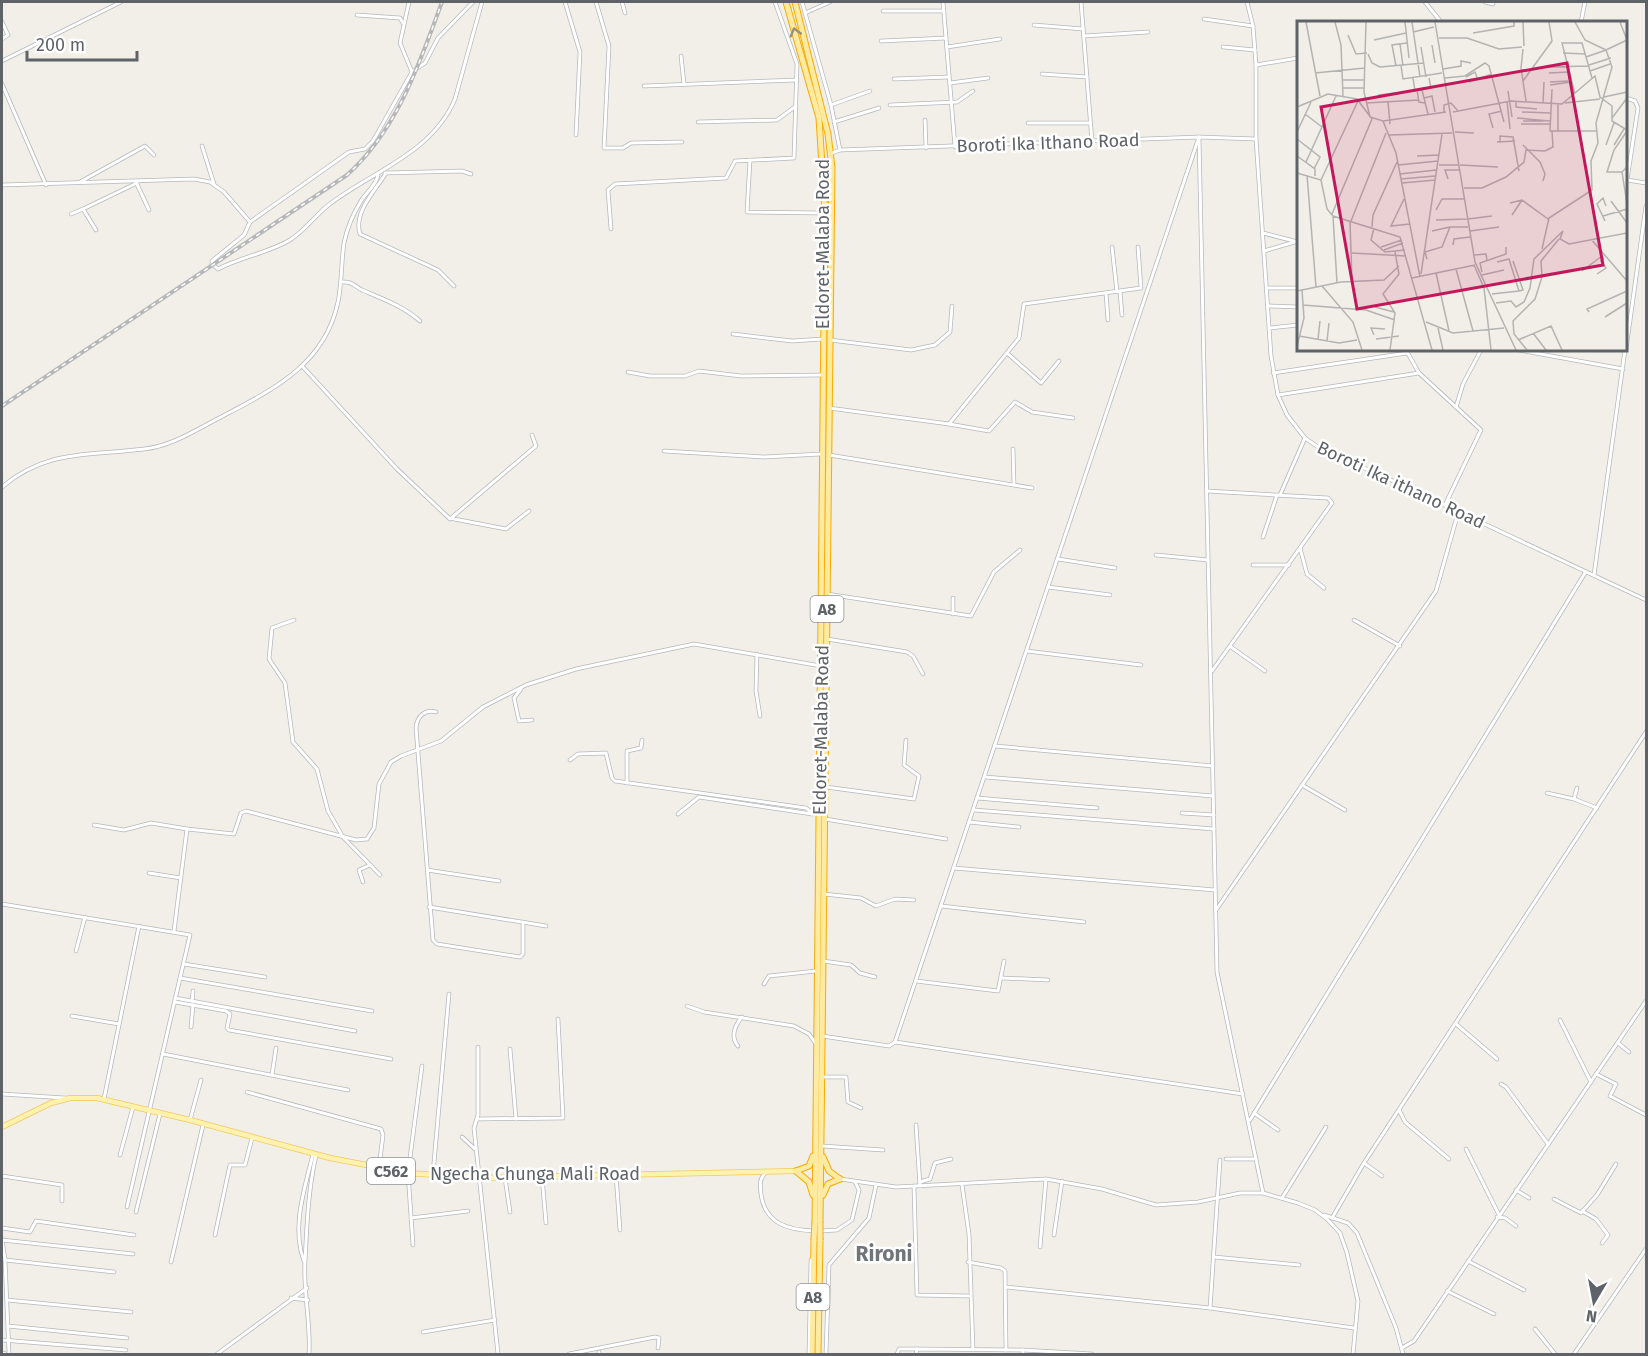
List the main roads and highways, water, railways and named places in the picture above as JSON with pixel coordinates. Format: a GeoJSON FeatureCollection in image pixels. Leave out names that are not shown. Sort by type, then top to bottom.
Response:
{"type":"FeatureCollection","features":[{"type":"Feature","properties":{"kind":"highway","name":"Eldoret-Malaba Road"},"geometry":{"type":"LineString","coordinates":[[786,2],[819,118],[825,213],[826,340],[830,408],[826,454],[822,666],[824,894],[821,1148],[817,1208]]}},
{"type":"Feature","properties":{"kind":"highway","name":"Eldoret-Malaba Road"},"geometry":{"type":"LineString","coordinates":[[795,2],[832,153],[823,375],[826,454],[827,639],[817,1045],[818,1354]]}},
{"type":"Feature","properties":{"kind":"highway"},"geometry":{"type":"LineString","coordinates":[[795,1171],[805,1168],[811,1162],[816,1138]]}},
{"type":"Feature","properties":{"kind":"highway"},"geometry":{"type":"LineString","coordinates":[[817,1208],[825,1188],[840,1179],[826,1167],[821,1148]]}},
{"type":"Feature","properties":{"kind":"highway"},"geometry":{"type":"LineString","coordinates":[[795,1171],[809,1182],[817,1208]]}},
{"type":"Feature","properties":{"kind":"highway","name":"Eldoret-Malaba Road"},"geometry":{"type":"LineString","coordinates":[[811,1354],[817,1240]]}},
{"type":"Feature","properties":{"kind":"main road","name":"Ngecha Chunga Mali Road"},"geometry":{"type":"LineString","coordinates":[[2,1127],[42,1106],[70,1098],[104,1100],[190,1120],[315,1155],[379,1169],[432,1176],[505,1178],[795,1171]]}},
{"type":"Feature","properties":{"kind":"railway"},"geometry":{"type":"LineString","coordinates":[[2,406],[347,175],[365,157],[393,116],[425,49],[442,2]]}},
{"type":"Feature","properties":{"kind":"district","name":"Rironi"},"geometry":{"type":"Point","coordinates":[884,1254]}}]}
